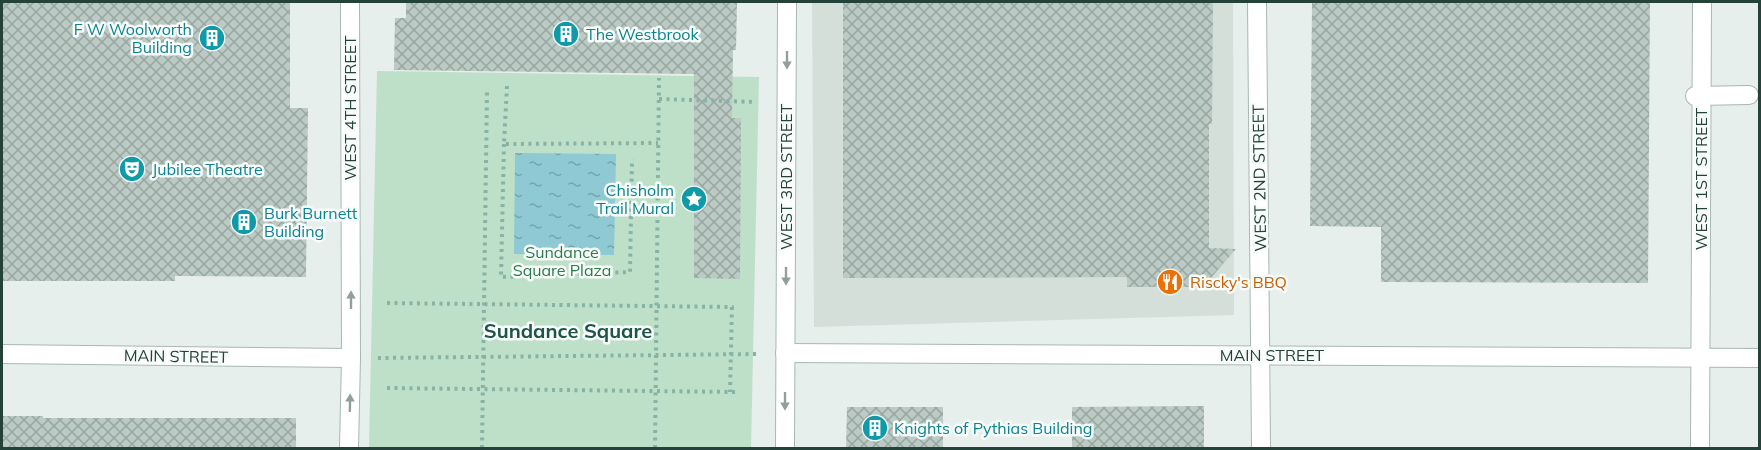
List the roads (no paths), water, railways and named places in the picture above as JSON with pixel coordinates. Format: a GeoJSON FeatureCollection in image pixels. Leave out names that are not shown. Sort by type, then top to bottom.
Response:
{"type":"FeatureCollection","features":[{"type":"Feature","properties":{"kind":"street","name":"WEST 4TH STREET"},"geometry":{"type":"LineString","coordinates":[[349,448],[350,2]]}},
{"type":"Feature","properties":{"kind":"street","name":"WEST 3RD STREET"},"geometry":{"type":"LineString","coordinates":[[785,448],[787,2]]}},
{"type":"Feature","properties":{"kind":"street","name":"WEST 2ND STREET"},"geometry":{"type":"LineString","coordinates":[[1257,2],[1261,448]]}},
{"type":"Feature","properties":{"kind":"street","name":"WEST 1ST STREET"},"geometry":{"type":"LineString","coordinates":[[1700,448],[1699,96],[1702,2]]}},
{"type":"Feature","properties":{"kind":"street"},"geometry":{"type":"LineString","coordinates":[[1699,96],[1749,96]]}},
{"type":"Feature","properties":{"kind":"street","name":"MAIN STREET"},"geometry":{"type":"LineString","coordinates":[[785,353],[1760,358]]}},
{"type":"Feature","properties":{"kind":"street","name":"MAIN STREET"},"geometry":{"type":"LineString","coordinates":[[2,354],[351,358]]}},
{"type":"Feature","properties":{"kind":"water"},"geometry":{"type":"Polygon","coordinates":[[[515,153],[616,154],[614,255],[514,254],[515,153]]]}},
{"type":"Feature","properties":{"kind":"place","name":"The Westbrook"},"geometry":{"type":"Point","coordinates":[566,34]}},
{"type":"Feature","properties":{"kind":"place","name":"F W Woolworth Building"},"geometry":{"type":"Point","coordinates":[212,38]}},
{"type":"Feature","properties":{"kind":"place","name":"Jubilee Theatre"},"geometry":{"type":"Point","coordinates":[132,169]}},
{"type":"Feature","properties":{"kind":"place","name":"Chisholm Trail Mural"},"geometry":{"type":"Point","coordinates":[694,199]}},
{"type":"Feature","properties":{"kind":"place","name":"Burk Burnett Building"},"geometry":{"type":"Point","coordinates":[244,222]}},
{"type":"Feature","properties":{"kind":"place","name":"Riscky's BBQ"},"geometry":{"type":"Point","coordinates":[1170,282]}},
{"type":"Feature","properties":{"kind":"place","name":"Knights of Pythias Building"},"geometry":{"type":"Point","coordinates":[875,428]}},
{"type":"Feature","properties":{"kind":"district","name":"Sundance Square"},"geometry":{"type":"Point","coordinates":[568,330]}},
{"type":"Feature","properties":{"kind":"park label","name":"Sundance Square Plaza"},"geometry":{"type":"Point","coordinates":[562,261]}}]}
